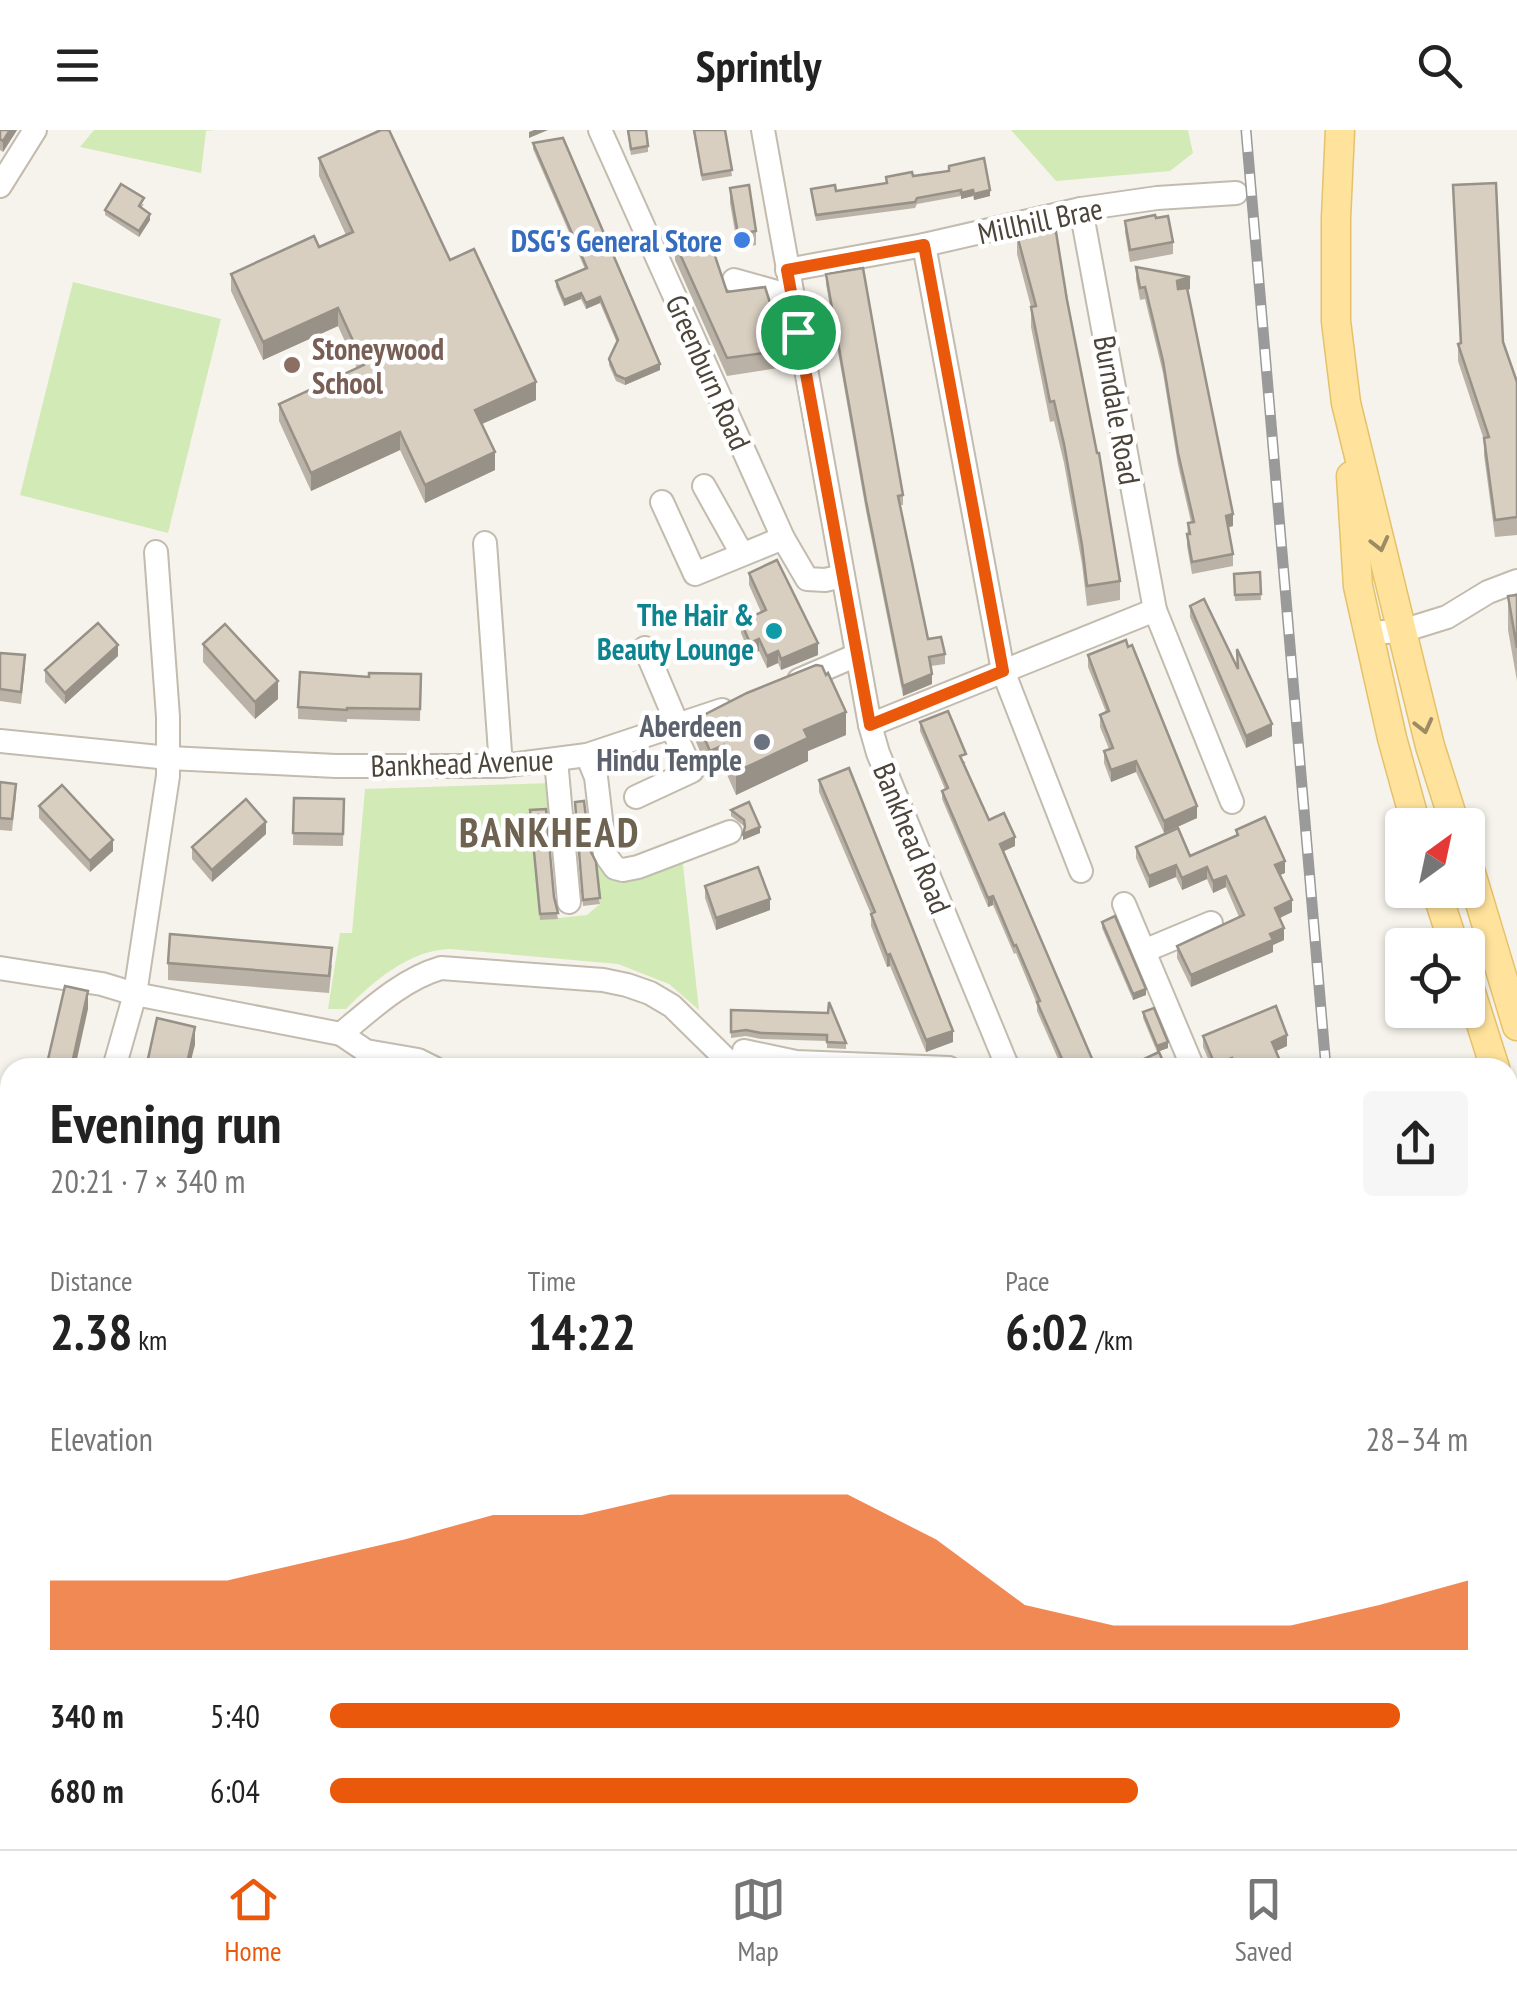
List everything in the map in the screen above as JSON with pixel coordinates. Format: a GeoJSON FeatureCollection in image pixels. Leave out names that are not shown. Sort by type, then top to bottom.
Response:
{"type":"FeatureCollection","features":[{"type":"Feature","properties":{"kind":"main road"},"geometry":{"type":"LineString","coordinates":[[1340,130],[1336,321],[1348,415],[1358,586],[1411,808]]}},
{"type":"Feature","properties":{"kind":"main road"},"geometry":{"type":"LineString","coordinates":[[1348,415],[1430,746],[1450,808]]}},
{"type":"Feature","properties":{"kind":"main road"},"geometry":{"type":"LineString","coordinates":[[1482,908],[1517,1026]]}},
{"type":"Feature","properties":{"kind":"main road"},"geometry":{"type":"LineString","coordinates":[[1482,1028],[1491,1058]]}},
{"type":"Feature","properties":{"kind":"street"},"geometry":{"type":"LineString","coordinates":[[0,186],[36,130]]}},
{"type":"Feature","properties":{"kind":"street","name":"Greenburn Road"},"geometry":{"type":"LineString","coordinates":[[600,130],[783,538],[807,579],[843,576]]}},
{"type":"Feature","properties":{"kind":"street","name":"Bankhead Road"},"geometry":{"type":"LineString","coordinates":[[763,130],[870,725],[1000,1058]]}},
{"type":"Feature","properties":{"kind":"street","name":"Millhill Brae"},"geometry":{"type":"LineString","coordinates":[[787,270],[924,245],[1081,209],[1157,198],[1236,193]]}},
{"type":"Feature","properties":{"kind":"street","name":"Burndale Road"},"geometry":{"type":"LineString","coordinates":[[1081,209],[1154,610],[1232,802]]}},
{"type":"Feature","properties":{"kind":"street"},"geometry":{"type":"LineString","coordinates":[[924,245],[1003,671],[1081,871]]}},
{"type":"Feature","properties":{"kind":"street"},"geometry":{"type":"LineString","coordinates":[[734,280],[791,296]]}},
{"type":"Feature","properties":{"kind":"street"},"geometry":{"type":"LineString","coordinates":[[704,486],[742,554]]}},
{"type":"Feature","properties":{"kind":"street"},"geometry":{"type":"LineString","coordinates":[[662,502],[695,574],[783,538]]}},
{"type":"Feature","properties":{"kind":"street"},"geometry":{"type":"LineString","coordinates":[[485,542],[501,766]]}},
{"type":"Feature","properties":{"kind":"street"},"geometry":{"type":"LineString","coordinates":[[117,1058],[135,994],[169,758],[156,552]]}},
{"type":"Feature","properties":{"kind":"street"},"geometry":{"type":"LineString","coordinates":[[1368,634],[1402,630],[1447,617],[1488,592],[1517,581]]}},
{"type":"Feature","properties":{"kind":"street"},"geometry":{"type":"LineString","coordinates":[[870,725],[1154,610]]}},
{"type":"Feature","properties":{"kind":"street"},"geometry":{"type":"LineString","coordinates":[[636,797],[692,770],[645,648]]}},
{"type":"Feature","properties":{"kind":"street"},"geometry":{"type":"LineString","coordinates":[[786,686],[857,655]]}},
{"type":"Feature","properties":{"kind":"street","name":"Bankhead Avenue"},"geometry":{"type":"LineString","coordinates":[[0,741],[169,758],[336,766],[501,766],[587,756],[742,703]]}},
{"type":"Feature","properties":{"kind":"street"},"geometry":{"type":"LineString","coordinates":[[587,756],[596,777],[605,854],[615,868],[638,867],[730,832]]}},
{"type":"Feature","properties":{"kind":"street"},"geometry":{"type":"LineString","coordinates":[[556,760],[569,902]]}},
{"type":"Feature","properties":{"kind":"street"},"geometry":{"type":"LineString","coordinates":[[1124,904],[1190,1058]]}},
{"type":"Feature","properties":{"kind":"street"},"geometry":{"type":"LineString","coordinates":[[1144,951],[1211,923]]}},
{"type":"Feature","properties":{"kind":"street"},"geometry":{"type":"LineString","coordinates":[[0,968],[102,984],[135,994],[341,1034],[366,1051],[395,1058]]}},
{"type":"Feature","properties":{"kind":"street"},"geometry":{"type":"LineString","coordinates":[[341,1034],[422,973],[441,968],[627,984],[672,1006],[737,1058]]}},
{"type":"Feature","properties":{"kind":"green space"},"geometry":{"type":"Polygon","coordinates":[[[94,130],[214,130],[206,131],[201,173],[80,147],[94,130]]]}},
{"type":"Feature","properties":{"kind":"green space"},"geometry":{"type":"Polygon","coordinates":[[[1011,130],[1188,130],[1193,153],[1170,171],[1056,181],[1011,130]]]}},
{"type":"Feature","properties":{"kind":"green space"},"geometry":{"type":"Polygon","coordinates":[[[73,282],[221,319],[168,533],[20,495],[73,282]]]}},
{"type":"Feature","properties":{"kind":"green space"},"geometry":{"type":"Polygon","coordinates":[[[552,783],[557,804],[548,814],[530,816],[540,920],[587,915],[600,904],[596,863],[612,873],[682,856],[699,1010],[669,984],[618,964],[450,949],[407,961],[380,978],[346,1009],[328,1009],[340,933],[352,933],[365,789],[552,783]]]}},
{"type":"Feature","properties":{"kind":"building"},"geometry":{"type":"Polygon","coordinates":[[[0,130],[10,130],[3,141],[0,139],[0,130]]]}},
{"type":"Feature","properties":{"kind":"building","name":"Stoneywood School"},"geometry":{"type":"Polygon","coordinates":[[[389,130],[450,260],[474,249],[536,382],[475,410],[495,452],[425,485],[400,432],[311,473],[279,404],[364,365],[338,308],[263,342],[231,274],[314,236],[319,247],[353,232],[319,158],[389,130]]]}},
{"type":"Feature","properties":{"kind":"building"},"geometry":{"type":"Polygon","coordinates":[[[628,130],[646,130],[648,146],[631,149],[628,130]]]}},
{"type":"Feature","properties":{"kind":"building"},"geometry":{"type":"Polygon","coordinates":[[[694,130],[725,130],[732,170],[702,175],[694,130]]]}},
{"type":"Feature","properties":{"kind":"building"},"geometry":{"type":"Polygon","coordinates":[[[563,138],[660,364],[625,379],[616,375],[609,359],[618,340],[600,297],[586,303],[581,293],[564,300],[556,281],[587,268],[533,143],[563,138]]]}},
{"type":"Feature","properties":{"kind":"building"},"geometry":{"type":"Polygon","coordinates":[[[984,158],[990,190],[974,194],[973,190],[961,190],[917,198],[915,202],[816,215],[811,189],[835,185],[836,191],[887,183],[886,177],[949,171],[949,166],[984,158]]]}},
{"type":"Feature","properties":{"kind":"building"},"geometry":{"type":"Polygon","coordinates":[[[1496,183],[1503,342],[1517,382],[1517,517],[1495,520],[1484,438],[1489,437],[1458,344],[1461,343],[1453,185],[1496,183]]]}},
{"type":"Feature","properties":{"kind":"building"},"geometry":{"type":"Polygon","coordinates":[[[121,184],[144,198],[139,206],[150,214],[139,231],[105,210],[121,184]]]}},
{"type":"Feature","properties":{"kind":"building"},"geometry":{"type":"Polygon","coordinates":[[[749,185],[756,231],[738,234],[730,188],[749,185]]]}},
{"type":"Feature","properties":{"kind":"building"},"geometry":{"type":"Polygon","coordinates":[[[1168,216],[1173,242],[1130,250],[1125,221],[1168,216]]]}},
{"type":"Feature","properties":{"kind":"building"},"geometry":{"type":"Polygon","coordinates":[[[1039,230],[1040,234],[1056,232],[1120,581],[1087,586],[1064,444],[1054,401],[1050,402],[1031,307],[1036,306],[1017,235],[1039,230]]]}},
{"type":"Feature","properties":{"kind":"building"},"geometry":{"type":"Polygon","coordinates":[[[690,239],[693,246],[710,241],[727,292],[765,287],[785,350],[727,358],[675,243],[690,239]]]}},
{"type":"Feature","properties":{"kind":"building"},"geometry":{"type":"Polygon","coordinates":[[[1136,267],[1190,277],[1177,281],[1178,289],[1187,288],[1191,307],[1233,514],[1226,516],[1233,554],[1192,562],[1187,534],[1188,523],[1194,522],[1163,361],[1145,287],[1140,288],[1136,267]]]}},
{"type":"Feature","properties":{"kind":"building"},"geometry":{"type":"Polygon","coordinates":[[[863,268],[903,495],[898,496],[928,639],[941,637],[945,654],[929,657],[932,674],[903,686],[826,274],[863,268]]]}},
{"type":"Feature","properties":{"kind":"building"},"geometry":{"type":"Polygon","coordinates":[[[777,560],[818,643],[781,659],[778,651],[767,656],[759,639],[750,643],[741,622],[766,610],[749,573],[777,560]]]}},
{"type":"Feature","properties":{"kind":"building"},"geometry":{"type":"Polygon","coordinates":[[[1260,572],[1261,594],[1235,595],[1234,574],[1260,572]]]}},
{"type":"Feature","properties":{"kind":"building"},"geometry":{"type":"Polygon","coordinates":[[[1517,595],[1517,648],[1508,596],[1517,595]]]}},
{"type":"Feature","properties":{"kind":"building"},"geometry":{"type":"Polygon","coordinates":[[[1204,599],[1238,669],[1237,649],[1272,724],[1246,736],[1190,606],[1204,599]]]}},
{"type":"Feature","properties":{"kind":"building"},"geometry":{"type":"Polygon","coordinates":[[[98,623],[118,645],[65,693],[45,670],[98,623]]]}},
{"type":"Feature","properties":{"kind":"building"},"geometry":{"type":"Polygon","coordinates":[[[225,624],[278,681],[255,702],[203,644],[225,624]]]}},
{"type":"Feature","properties":{"kind":"building"},"geometry":{"type":"Polygon","coordinates":[[[1126,640],[1128,647],[1132,645],[1197,806],[1164,821],[1136,761],[1111,770],[1104,751],[1113,748],[1100,715],[1109,711],[1088,655],[1126,640]]]}},
{"type":"Feature","properties":{"kind":"building"},"geometry":{"type":"Polygon","coordinates":[[[0,653],[25,655],[21,692],[0,689],[0,653]]]}},
{"type":"Feature","properties":{"kind":"building"},"geometry":{"type":"Polygon","coordinates":[[[816,665],[828,673],[846,712],[804,730],[808,738],[736,772],[724,745],[710,751],[696,719],[816,665]]]}},
{"type":"Feature","properties":{"kind":"building"},"geometry":{"type":"Polygon","coordinates":[[[300,672],[369,677],[369,673],[421,674],[420,709],[298,707],[300,672]]]}},
{"type":"Feature","properties":{"kind":"building"},"geometry":{"type":"Polygon","coordinates":[[[948,711],[966,754],[960,756],[989,820],[1004,813],[1015,837],[1000,844],[1092,1058],[1062,1058],[1016,945],[993,896],[988,898],[942,791],[948,788],[920,722],[948,711]]]}},
{"type":"Feature","properties":{"kind":"building"},"geometry":{"type":"Polygon","coordinates":[[[849,768],[953,1031],[926,1040],[890,954],[887,955],[871,914],[875,912],[819,780],[849,768]]]}},
{"type":"Feature","properties":{"kind":"building"},"geometry":{"type":"Polygon","coordinates":[[[0,782],[16,784],[12,819],[0,818],[0,782]]]}},
{"type":"Feature","properties":{"kind":"building"},"geometry":{"type":"Polygon","coordinates":[[[62,785],[113,840],[90,861],[39,806],[62,785]]]}},
{"type":"Feature","properties":{"kind":"building"},"geometry":{"type":"Polygon","coordinates":[[[294,798],[344,799],[343,834],[293,833],[294,798]]]}},
{"type":"Feature","properties":{"kind":"building"},"geometry":{"type":"Polygon","coordinates":[[[246,799],[266,822],[212,870],[192,847],[246,799]]]}},
{"type":"Feature","properties":{"kind":"building"},"geometry":{"type":"Polygon","coordinates":[[[584,801],[600,898],[583,900],[575,802],[584,801]]]}},
{"type":"Feature","properties":{"kind":"building"},"geometry":{"type":"Polygon","coordinates":[[[749,802],[760,827],[743,834],[744,820],[731,810],[749,802]]]}},
{"type":"Feature","properties":{"kind":"building"},"geometry":{"type":"Polygon","coordinates":[[[546,809],[558,913],[540,914],[530,810],[546,809]]]}},
{"type":"Feature","properties":{"kind":"building"},"geometry":{"type":"Polygon","coordinates":[[[1265,817],[1285,861],[1275,865],[1292,900],[1275,908],[1284,928],[1270,934],[1273,940],[1191,975],[1177,946],[1244,915],[1226,876],[1213,881],[1207,867],[1182,878],[1176,865],[1149,876],[1136,847],[1178,828],[1190,856],[1238,835],[1236,830],[1265,817]]]}},
{"type":"Feature","properties":{"kind":"building"},"geometry":{"type":"Polygon","coordinates":[[[758,867],[770,899],[716,918],[705,886],[758,867]]]}},
{"type":"Feature","properties":{"kind":"building"},"geometry":{"type":"Polygon","coordinates":[[[1115,916],[1146,989],[1133,994],[1102,922],[1115,916]]]}},
{"type":"Feature","properties":{"kind":"building"},"geometry":{"type":"Polygon","coordinates":[[[170,934],[332,948],[329,976],[168,963],[170,934]]]}},
{"type":"Feature","properties":{"kind":"building"},"geometry":{"type":"Polygon","coordinates":[[[65,986],[88,991],[73,1058],[48,1058],[65,986]]]}},
{"type":"Feature","properties":{"kind":"building"},"geometry":{"type":"Polygon","coordinates":[[[829,1002],[846,1043],[827,1042],[827,1035],[731,1032],[731,1010],[828,1013],[829,1002]]]}},
{"type":"Feature","properties":{"kind":"building"},"geometry":{"type":"Polygon","coordinates":[[[1276,1006],[1287,1035],[1272,1042],[1279,1058],[1212,1058],[1203,1036],[1276,1006]]]}},
{"type":"Feature","properties":{"kind":"building"},"geometry":{"type":"Polygon","coordinates":[[[1154,1008],[1168,1042],[1157,1046],[1143,1012],[1154,1008]]]}},
{"type":"Feature","properties":{"kind":"building"},"geometry":{"type":"Polygon","coordinates":[[[157,1018],[195,1027],[188,1058],[148,1058],[157,1018]]]}},
{"type":"Feature","properties":{"kind":"railway"},"geometry":{"type":"LineString","coordinates":[[1246,130],[1325,1058]]}},
{"type":"Feature","properties":{"kind":"place","name":"DSG's General Store"},"geometry":{"type":"Point","coordinates":[742,240]}},
{"type":"Feature","properties":{"kind":"place","name":"Stoneywood School"},"geometry":{"type":"Point","coordinates":[292,365]}},
{"type":"Feature","properties":{"kind":"place","name":"The Hair & Beauty Lounge"},"geometry":{"type":"Point","coordinates":[774,631]}},
{"type":"Feature","properties":{"kind":"place","name":"Aberdeen Hindu Temple"},"geometry":{"type":"Point","coordinates":[762,742]}},
{"type":"Feature","properties":{"kind":"district","name":"BANKHEAD"},"geometry":{"type":"Point","coordinates":[550,832]}},
{"type":"Feature","properties":{"kind":"route"},"geometry":{"type":"LineString","coordinates":[[924,245],[1003,671],[870,725],[843,576],[798,332],[787,270],[924,245]]}}]}
